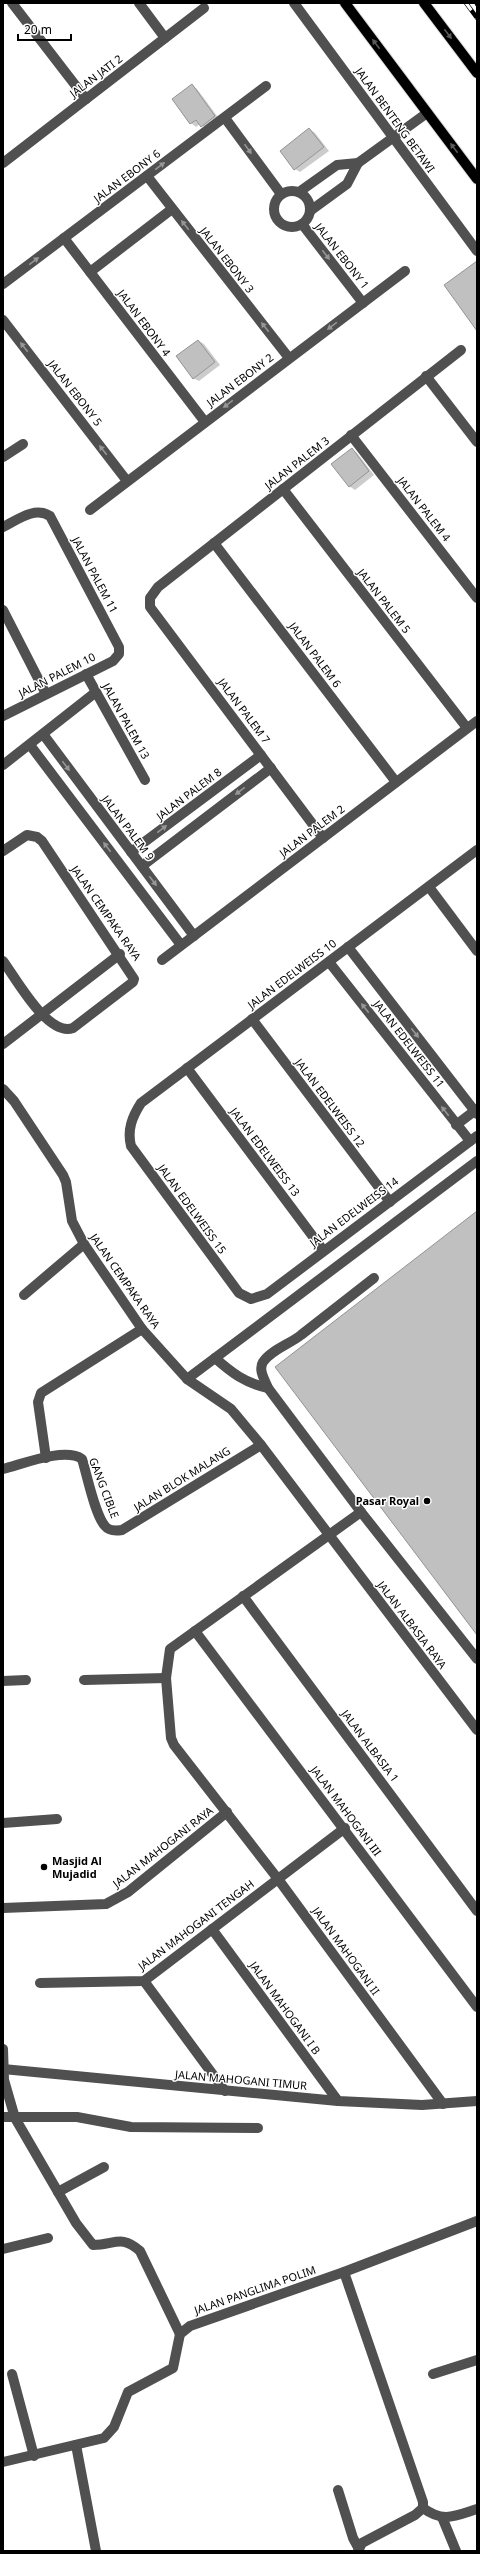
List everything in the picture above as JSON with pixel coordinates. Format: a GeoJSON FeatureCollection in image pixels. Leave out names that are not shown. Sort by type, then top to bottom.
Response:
{"type":"FeatureCollection","features":[{"type":"Feature","properties":{"kind":"main road"},"geometry":{"type":"LineString","coordinates":[[345,3],[477,179]]}},
{"type":"Feature","properties":{"kind":"main road"},"geometry":{"type":"LineString","coordinates":[[424,3],[477,73]]}},
{"type":"Feature","properties":{"kind":"street"},"geometry":{"type":"LineString","coordinates":[[12,3],[86,99]]}},
{"type":"Feature","properties":{"kind":"street"},"geometry":{"type":"LineString","coordinates":[[140,3],[165,38]]}},
{"type":"Feature","properties":{"kind":"street","name":"JALAN BENTENG BETAWI"},"geometry":{"type":"LineString","coordinates":[[294,3],[477,251]]}},
{"type":"Feature","properties":{"kind":"street","name":"JALAN JATI 2"},"geometry":{"type":"LineString","coordinates":[[3,161],[204,8]]}},
{"type":"Feature","properties":{"kind":"street","name":"JALAN EBONY 6"},"geometry":{"type":"LineString","coordinates":[[3,284],[266,86]]}},
{"type":"Feature","properties":{"kind":"street"},"geometry":{"type":"LineString","coordinates":[[310,211],[305,197],[299,192],[290,191],[281,194],[275,201],[274,210],[277,220],[284,226],[294,228],[302,224],[310,211],[347,184],[358,163],[427,113]]}},
{"type":"Feature","properties":{"kind":"street"},"geometry":{"type":"LineString","coordinates":[[225,118],[281,194]]}},
{"type":"Feature","properties":{"kind":"street"},"geometry":{"type":"LineString","coordinates":[[299,192],[336,165],[358,163]]}},
{"type":"Feature","properties":{"kind":"street","name":"JALAN EBONY 3"},"geometry":{"type":"LineString","coordinates":[[147,176],[289,358]]}},
{"type":"Feature","properties":{"kind":"street"},"geometry":{"type":"LineString","coordinates":[[90,272],[172,209]]}},
{"type":"Feature","properties":{"kind":"street","name":"JALAN EBONY 1"},"geometry":{"type":"LineString","coordinates":[[302,224],[363,303]]}},
{"type":"Feature","properties":{"kind":"street","name":"JALAN EBONY 4"},"geometry":{"type":"LineString","coordinates":[[64,238],[205,422]]}},
{"type":"Feature","properties":{"kind":"street","name":"JALAN EBONY 2"},"geometry":{"type":"LineString","coordinates":[[90,510],[405,271]]}},
{"type":"Feature","properties":{"kind":"street","name":"JALAN EBONY 5"},"geometry":{"type":"LineString","coordinates":[[3,320],[127,481]]}},
{"type":"Feature","properties":{"kind":"street","name":"JALAN PALEM 3"},"geometry":{"type":"LineString","coordinates":[[150,598],[158,587],[461,350]]}},
{"type":"Feature","properties":{"kind":"street"},"geometry":{"type":"LineString","coordinates":[[426,376],[477,442]]}},
{"type":"Feature","properties":{"kind":"street","name":"JALAN PALEM 4"},"geometry":{"type":"LineString","coordinates":[[351,435],[477,598]]}},
{"type":"Feature","properties":{"kind":"street"},"geometry":{"type":"LineString","coordinates":[[3,457],[23,444]]}},
{"type":"Feature","properties":{"kind":"street","name":"JALAN PALEM 5"},"geometry":{"type":"LineString","coordinates":[[283,489],[467,728]]}},
{"type":"Feature","properties":{"kind":"street","name":"JALAN PALEM 11"},"geometry":{"type":"LineString","coordinates":[[3,527],[35,512],[43,511],[52,521],[119,647],[119,654]]}},
{"type":"Feature","properties":{"kind":"street","name":"JALAN PALEM 6"},"geometry":{"type":"LineString","coordinates":[[214,543],[396,782]]}},
{"type":"Feature","properties":{"kind":"street","name":"JALAN PALEM 7"},"geometry":{"type":"LineString","coordinates":[[150,598],[150,607],[323,838]]}},
{"type":"Feature","properties":{"kind":"street"},"geometry":{"type":"LineString","coordinates":[[3,610],[46,694]]}},
{"type":"Feature","properties":{"kind":"street","name":"JALAN PALEM 10"},"geometry":{"type":"LineString","coordinates":[[3,716],[113,661],[119,654]]}},
{"type":"Feature","properties":{"kind":"street","name":"JALAN PALEM 13"},"geometry":{"type":"LineString","coordinates":[[86,674],[145,780]]}},
{"type":"Feature","properties":{"kind":"street"},"geometry":{"type":"LineString","coordinates":[[3,765],[96,692]]}},
{"type":"Feature","properties":{"kind":"street","name":"JALAN PALEM 2"},"geometry":{"type":"LineString","coordinates":[[162,960],[477,720]]}},
{"type":"Feature","properties":{"kind":"street","name":"JALAN PALEM 9"},"geometry":{"type":"LineString","coordinates":[[43,734],[194,936]]}},
{"type":"Feature","properties":{"kind":"street"},"geometry":{"type":"LineString","coordinates":[[30,745],[181,945]]}},
{"type":"Feature","properties":{"kind":"street","name":"JALAN PALEM 8"},"geometry":{"type":"LineString","coordinates":[[131,852],[261,755]]}},
{"type":"Feature","properties":{"kind":"street"},"geometry":{"type":"LineString","coordinates":[[142,866],[271,768]]}},
{"type":"Feature","properties":{"kind":"street","name":"JALAN CEMPAKA RAYA"},"geometry":{"type":"LineString","coordinates":[[3,851],[22,837],[27,835],[37,837],[133,973],[133,982],[74,1028],[63,1030],[57,1028],[41,1013]]}},
{"type":"Feature","properties":{"kind":"street","name":"JALAN EDELWEISS 10"},"geometry":{"type":"LineString","coordinates":[[131,1125],[134,1113],[141,1103],[477,850]]}},
{"type":"Feature","properties":{"kind":"street"},"geometry":{"type":"LineString","coordinates":[[429,886],[477,951]]}},
{"type":"Feature","properties":{"kind":"street","name":"JALAN EDELWEISS 11"},"geometry":{"type":"LineString","coordinates":[[348,947],[476,1111]]}},
{"type":"Feature","properties":{"kind":"street"},"geometry":{"type":"LineString","coordinates":[[3,1044],[41,1013],[107,966],[120,954]]}},
{"type":"Feature","properties":{"kind":"street"},"geometry":{"type":"LineString","coordinates":[[3,961],[41,1013]]}},
{"type":"Feature","properties":{"kind":"street","name":"JALAN EDELWEISS 11"},"geometry":{"type":"LineString","coordinates":[[329,962],[456,1124],[473,1138]]}},
{"type":"Feature","properties":{"kind":"street","name":"JALAN EDELWEISS 12"},"geometry":{"type":"LineString","coordinates":[[252,1019],[390,1202]]}},
{"type":"Feature","properties":{"kind":"street","name":"JALAN EDELWEISS 13"},"geometry":{"type":"LineString","coordinates":[[187,1068],[323,1250]]}},
{"type":"Feature","properties":{"kind":"street","name":"JALAN CEMPAKA RAYA"},"geometry":{"type":"LineString","coordinates":[[3,1089],[14,1101],[63,1175],[68,1190],[69,1212],[84,1244],[142,1329],[187,1379],[231,1409],[261,1444],[328,1534]]}},
{"type":"Feature","properties":{"kind":"street"},"geometry":{"type":"LineString","coordinates":[[456,1124],[476,1111]]}},
{"type":"Feature","properties":{"kind":"street","name":"JALAN EDELWEISS 15"},"geometry":{"type":"LineString","coordinates":[[131,1125],[128,1136],[131,1146],[240,1293],[251,1299]]}},
{"type":"Feature","properties":{"kind":"street","name":"JALAN EDELWEISS 14"},"geometry":{"type":"LineString","coordinates":[[251,1299],[266,1294],[473,1138]]}},
{"type":"Feature","properties":{"kind":"street"},"geometry":{"type":"LineString","coordinates":[[187,1379],[477,1161]]}},
{"type":"Feature","properties":{"kind":"street"},"geometry":{"type":"LineString","coordinates":[[24,1295],[84,1244]]}},
{"type":"Feature","properties":{"kind":"street"},"geometry":{"type":"LineString","coordinates":[[374,1278],[263,1362],[260,1370],[268,1388],[361,1512],[477,1659]]}},
{"type":"Feature","properties":{"kind":"street"},"geometry":{"type":"LineString","coordinates":[[46,1458],[38,1402],[41,1393],[142,1329]]}},
{"type":"Feature","properties":{"kind":"street"},"geometry":{"type":"LineString","coordinates":[[215,1358],[237,1378],[254,1385],[268,1388]]}},
{"type":"Feature","properties":{"kind":"street","name":"JALAN BLOK MALANG"},"geometry":{"type":"LineString","coordinates":[[114,1531],[122,1530],[261,1444]]}},
{"type":"Feature","properties":{"kind":"street","name":"GANG CIBLE"},"geometry":{"type":"LineString","coordinates":[[3,1469],[65,1453],[75,1454],[82,1459],[100,1516],[105,1526],[114,1531]]}},
{"type":"Feature","properties":{"kind":"street"},"geometry":{"type":"LineString","coordinates":[[84,1680],[166,1678],[170,1649],[328,1534],[361,1512]]}},
{"type":"Feature","properties":{"kind":"street","name":"JALAN ALBASIA RAYA"},"geometry":{"type":"LineString","coordinates":[[328,1534],[477,1730]]}},
{"type":"Feature","properties":{"kind":"street","name":"JALAN ALBASIA 1"},"geometry":{"type":"LineString","coordinates":[[243,1596],[477,1911]]}},
{"type":"Feature","properties":{"kind":"street","name":"JALAN MAHOGANI III"},"geometry":{"type":"LineString","coordinates":[[195,1631],[345,1828],[477,2007]]}},
{"type":"Feature","properties":{"kind":"street","name":"JALAN MAHOGANI RAYA"},"geometry":{"type":"LineString","coordinates":[[3,1908],[106,1904],[128,1892],[228,1812],[174,1744],[171,1738],[166,1678]]}},
{"type":"Feature","properties":{"kind":"street"},"geometry":{"type":"LineString","coordinates":[[3,1681],[26,1680]]}},
{"type":"Feature","properties":{"kind":"street","name":"JALAN MAHOGANI II"},"geometry":{"type":"LineString","coordinates":[[228,1812],[443,2104]]}},
{"type":"Feature","properties":{"kind":"street"},"geometry":{"type":"LineString","coordinates":[[3,1823],[57,1819]]}},
{"type":"Feature","properties":{"kind":"street","name":"JALAN MAHOGANI TENGAH"},"geometry":{"type":"LineString","coordinates":[[40,1983],[144,1980],[345,1828]]}},
{"type":"Feature","properties":{"kind":"street","name":"JALAN MAHOGANI I B"},"geometry":{"type":"LineString","coordinates":[[212,1929],[338,2101]]}},
{"type":"Feature","properties":{"kind":"street"},"geometry":{"type":"LineString","coordinates":[[144,1980],[225,2091]]}},
{"type":"Feature","properties":{"kind":"street"},"geometry":{"type":"LineString","coordinates":[[3,2049],[4,2080],[15,2118],[76,2223],[92,2245],[121,2241],[130,2242],[140,2251],[180,2334],[173,2368],[128,2392],[110,2434],[104,2438],[34,2456],[3,2462]]}},
{"type":"Feature","properties":{"kind":"street","name":"JALAN MAHOGANI TIMUR"},"geometry":{"type":"LineString","coordinates":[[4,2069],[338,2101],[443,2104],[477,2101]]}},
{"type":"Feature","properties":{"kind":"street"},"geometry":{"type":"LineString","coordinates":[[3,2117],[77,2117],[131,2127],[258,2128]]}},
{"type":"Feature","properties":{"kind":"street"},"geometry":{"type":"LineString","coordinates":[[58,2192],[104,2168]]}},
{"type":"Feature","properties":{"kind":"street","name":"JALAN PANGLIMA POLIM"},"geometry":{"type":"LineString","coordinates":[[180,2334],[199,2322],[344,2272],[477,2221]]}},
{"type":"Feature","properties":{"kind":"street"},"geometry":{"type":"LineString","coordinates":[[3,2249],[48,2238]]}},
{"type":"Feature","properties":{"kind":"street"},"geometry":{"type":"LineString","coordinates":[[344,2272],[421,2496],[423,2508],[434,2516],[442,2517],[477,2509]]}},
{"type":"Feature","properties":{"kind":"street"},"geometry":{"type":"LineString","coordinates":[[433,2374],[477,2360]]}},
{"type":"Feature","properties":{"kind":"street"},"geometry":{"type":"LineString","coordinates":[[12,2374],[34,2456]]}},
{"type":"Feature","properties":{"kind":"street"},"geometry":{"type":"LineString","coordinates":[[76,2445],[96,2551]]}},
{"type":"Feature","properties":{"kind":"street"},"geometry":{"type":"LineString","coordinates":[[338,2490],[352,2538],[359,2550]]}},
{"type":"Feature","properties":{"kind":"street"},"geometry":{"type":"LineString","coordinates":[[359,2550],[362,2543],[415,2515],[423,2508]]}},
{"type":"Feature","properties":{"kind":"street"},"geometry":{"type":"LineString","coordinates":[[442,2517],[456,2551]]}},
{"type":"Feature","properties":{"kind":"building"},"geometry":{"type":"Polygon","coordinates":[[[192,84],[215,116],[201,127],[196,120],[190,124],[172,99],[192,84]]]}},
{"type":"Feature","properties":{"kind":"building"},"geometry":{"type":"Polygon","coordinates":[[[309,128],[324,147],[294,170],[280,151],[309,128]]]}},
{"type":"Feature","properties":{"kind":"building"},"geometry":{"type":"Polygon","coordinates":[[[477,261],[477,331],[444,285],[477,261]]]}},
{"type":"Feature","properties":{"kind":"building"},"geometry":{"type":"Polygon","coordinates":[[[198,340],[215,362],[193,379],[176,356],[198,340]]]}},
{"type":"Feature","properties":{"kind":"building"},"geometry":{"type":"Polygon","coordinates":[[[352,448],[369,471],[349,487],[331,464],[352,448]]]}},
{"type":"Feature","properties":{"kind":"building","name":"Pasar Royal"},"geometry":{"type":"Polygon","coordinates":[[[477,1211],[477,1635],[275,1367],[477,1211]]]}},
{"type":"Feature","properties":{"kind":"railway"},"geometry":{"type":"LineString","coordinates":[[466,3],[477,18]]}},
{"type":"Feature","properties":{"kind":"place","name":"Pasar Royal"},"geometry":{"type":"Point","coordinates":[427,1501]}},
{"type":"Feature","properties":{"kind":"place","name":"Masjid Al Mujadid"},"geometry":{"type":"Point","coordinates":[44,1867]}}]}
